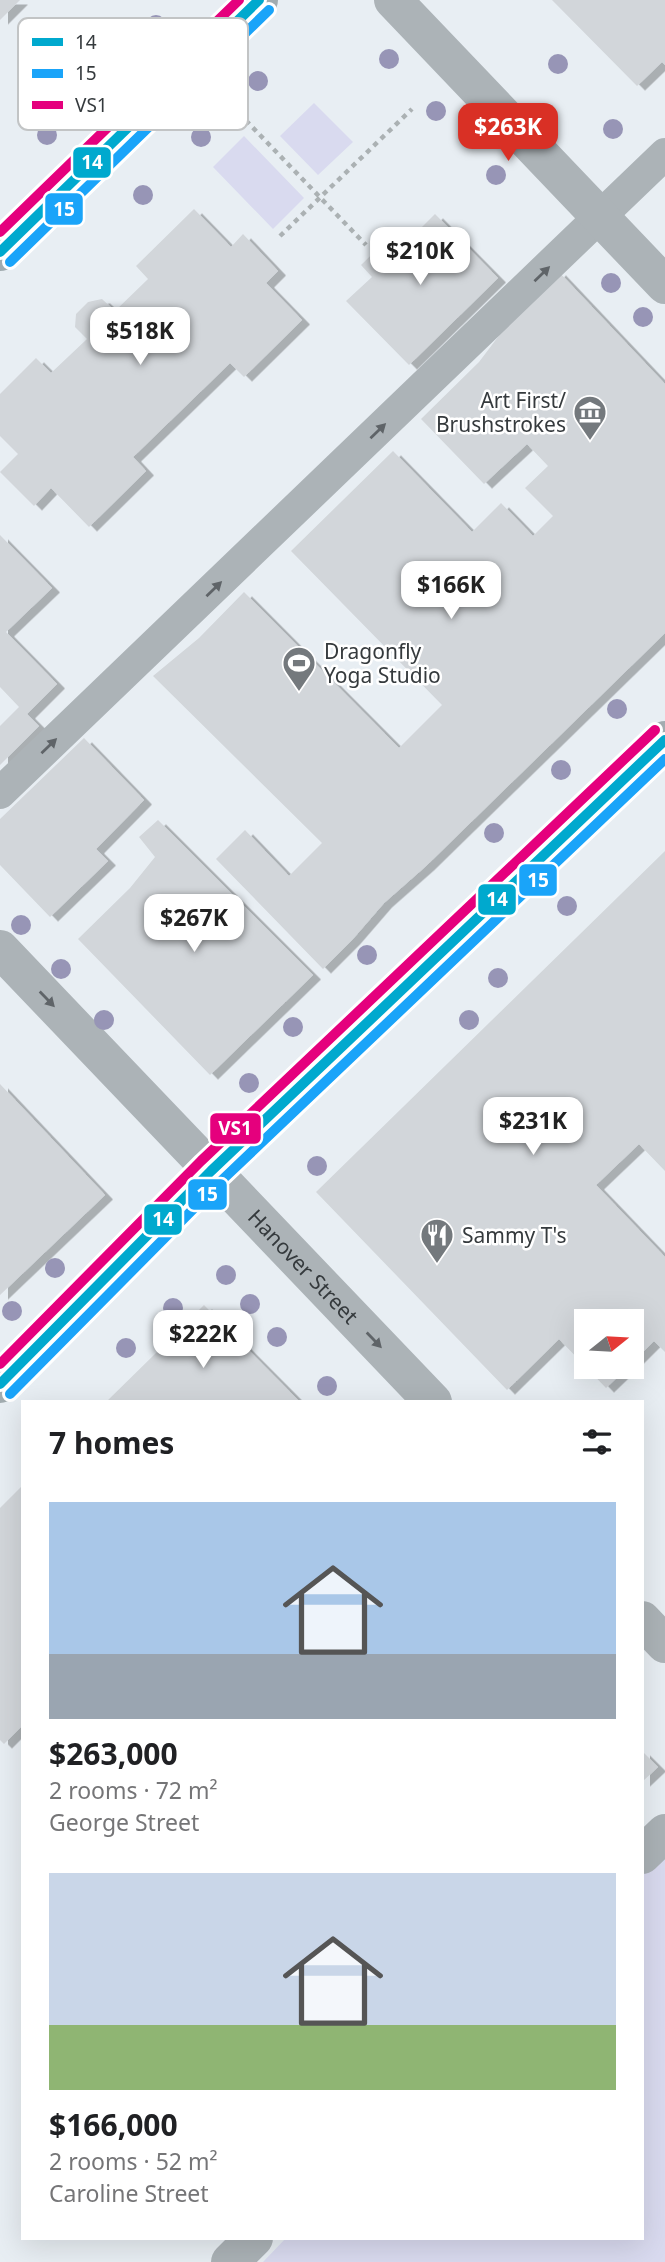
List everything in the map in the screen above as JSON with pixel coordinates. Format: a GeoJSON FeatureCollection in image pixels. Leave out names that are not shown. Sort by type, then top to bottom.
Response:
{"type":"FeatureCollection","features":[{"type":"Feature","properties":{"kind":"main road"},"geometry":{"type":"LineString","coordinates":[[240,18],[259,0]]}},
{"type":"Feature","properties":{"kind":"main road"},"geometry":{"type":"LineString","coordinates":[[0,252],[125,130]]}},
{"type":"Feature","properties":{"kind":"main road"},"geometry":{"type":"LineString","coordinates":[[0,1384],[211,1171],[665,740]]}},
{"type":"Feature","properties":{"kind":"main road"},"geometry":{"type":"LineString","coordinates":[[644,1854],[665,1833]]}},
{"type":"Feature","properties":{"kind":"main road"},"geometry":{"type":"LineString","coordinates":[[230,2262],[252,2240]]}},
{"type":"Feature","properties":{"kind":"street"},"geometry":{"type":"LineString","coordinates":[[393,0],[665,285]]}},
{"type":"Feature","properties":{"kind":"street","name":"Hanover Street"},"geometry":{"type":"LineString","coordinates":[[0,949],[431,1400]]}},
{"type":"Feature","properties":{"kind":"street"},"geometry":{"type":"LineString","coordinates":[[644,1622],[665,1644]]}},
{"type":"Feature","properties":{"kind":"lane"},"geometry":{"type":"LineString","coordinates":[[0,793],[665,154]]}},
{"type":"Feature","properties":{"kind":"path"},"geometry":{"type":"LineString","coordinates":[[280,236],[412,109]]}},
{"type":"Feature","properties":{"kind":"path"},"geometry":{"type":"LineString","coordinates":[[248,123],[366,245]]}},
{"type":"Feature","properties":{"kind":"shaded area"},"geometry":{"type":"Polygon","coordinates":[[[314,103],[353,142],[318,175],[280,136],[314,103]]]}},
{"type":"Feature","properties":{"kind":"shaded area"},"geometry":{"type":"Polygon","coordinates":[[[244,136],[304,198],[273,229],[213,167],[244,136]]]}},
{"type":"Feature","properties":{"kind":"shaded area"},"geometry":{"type":"Polygon","coordinates":[[[665,1841],[665,2262],[263,2262],[284,2240],[644,2240],[644,1863],[665,1841]]]}},
{"type":"Feature","properties":{"kind":"building"},"geometry":{"type":"Polygon","coordinates":[[[0,0],[20,0],[0,20],[0,0]]]}},
{"type":"Feature","properties":{"kind":"building"},"geometry":{"type":"Polygon","coordinates":[[[552,0],[665,0],[665,65],[662,62],[637,86],[552,0]]]}},
{"type":"Feature","properties":{"kind":"building"},"geometry":{"type":"Polygon","coordinates":[[[194,209],[231,247],[243,234],[278,271],[266,283],[302,320],[244,377],[230,363],[133,457],[146,471],[89,527],[51,488],[34,506],[0,472],[18,454],[0,436],[0,394],[36,358],[51,373],[87,339],[75,327],[76,314],[88,302],[102,299],[115,311],[148,279],[136,266],[194,209]]]}},
{"type":"Feature","properties":{"kind":"building"},"geometry":{"type":"Polygon","coordinates":[[[435,214],[498,278],[409,365],[346,301],[372,277],[361,265],[400,227],[411,238],[435,214]]]}},
{"type":"Feature","properties":{"kind":"building"},"geometry":{"type":"Polygon","coordinates":[[[558,271],[665,384],[665,633],[426,866],[384,903],[323,969],[216,859],[245,830],[289,876],[322,843],[153,676],[199,638],[244,592],[399,748],[442,705],[291,551],[393,451],[472,532],[501,503],[533,536],[553,516],[525,488],[548,466],[527,444],[484,484],[421,419],[479,362],[507,325],[558,271]]]}},
{"type":"Feature","properties":{"kind":"building"},"geometry":{"type":"Polygon","coordinates":[[[0,535],[52,588],[6,632],[57,684],[27,714],[39,726],[0,765],[0,726],[19,707],[0,687],[0,535]]]}},
{"type":"Feature","properties":{"kind":"building"},"geometry":{"type":"Polygon","coordinates":[[[84,738],[144,800],[96,849],[108,861],[50,917],[0,865],[0,819],[84,738]]]}},
{"type":"Feature","properties":{"kind":"building"},"geometry":{"type":"Polygon","coordinates":[[[158,820],[313,975],[210,1075],[78,939],[130,888],[155,857],[139,837],[158,820]]]}},
{"type":"Feature","properties":{"kind":"building"},"geometry":{"type":"Polygon","coordinates":[[[665,851],[665,1171],[639,1144],[596,1185],[665,1257],[665,1352],[654,1341],[644,1351],[644,1309],[574,1309],[574,1355],[559,1339],[507,1390],[316,1192],[665,851]]]}},
{"type":"Feature","properties":{"kind":"building"},"geometry":{"type":"Polygon","coordinates":[[[0,1084],[105,1195],[0,1295],[0,1084]]]}},
{"type":"Feature","properties":{"kind":"building"},"geometry":{"type":"Polygon","coordinates":[[[204,1305],[298,1400],[108,1400],[204,1305]]]}},
{"type":"Feature","properties":{"kind":"building"},"geometry":{"type":"Polygon","coordinates":[[[597,1379],[615,1379],[606,1388],[597,1379]]]}},
{"type":"Feature","properties":{"kind":"building"},"geometry":{"type":"Polygon","coordinates":[[[21,1487],[21,1727],[4,1744],[0,1740],[0,1508],[21,1487]]]}},
{"type":"Feature","properties":{"kind":"building"},"geometry":{"type":"Polygon","coordinates":[[[644,1753],[658,1767],[644,1780],[644,1753]]]}},
{"type":"Feature","properties":{"kind":"transit line","name":"VS1"},"geometry":{"type":"LineString","coordinates":[[220,18],[239,0]]}},
{"type":"Feature","properties":{"kind":"transit line","name":"14"},"geometry":{"type":"LineString","coordinates":[[240,18],[259,0]]}},
{"type":"Feature","properties":{"kind":"transit line","name":"15"},"geometry":{"type":"LineString","coordinates":[[248,30],[269,10]]}},
{"type":"Feature","properties":{"kind":"transit line","name":"VS1"},"geometry":{"type":"LineString","coordinates":[[0,232],[105,130]]}},
{"type":"Feature","properties":{"kind":"transit line","name":"14"},"geometry":{"type":"LineString","coordinates":[[0,252],[125,130]]}},
{"type":"Feature","properties":{"kind":"transit line","name":"15"},"geometry":{"type":"LineString","coordinates":[[10,262],[146,130]]}},
{"type":"Feature","properties":{"kind":"transit line","name":"VS1"},"geometry":{"type":"LineString","coordinates":[[0,1364],[201,1161],[655,730]]}},
{"type":"Feature","properties":{"kind":"transit line","name":"14"},"geometry":{"type":"LineString","coordinates":[[0,1384],[211,1171],[665,740]]}},
{"type":"Feature","properties":{"kind":"transit line","name":"15"},"geometry":{"type":"LineString","coordinates":[[10,1394],[221,1181],[665,759]]}},
{"type":"Feature","properties":{"kind":"place","name":"Art First/ Brushstrokes"},"geometry":{"type":"Point","coordinates":[590,442]}},
{"type":"Feature","properties":{"kind":"place","name":"Dragonfly Yoga Studio"},"geometry":{"type":"Point","coordinates":[299,693]}},
{"type":"Feature","properties":{"kind":"place","name":"Sammy T's"},"geometry":{"type":"Point","coordinates":[437,1265]}}]}
